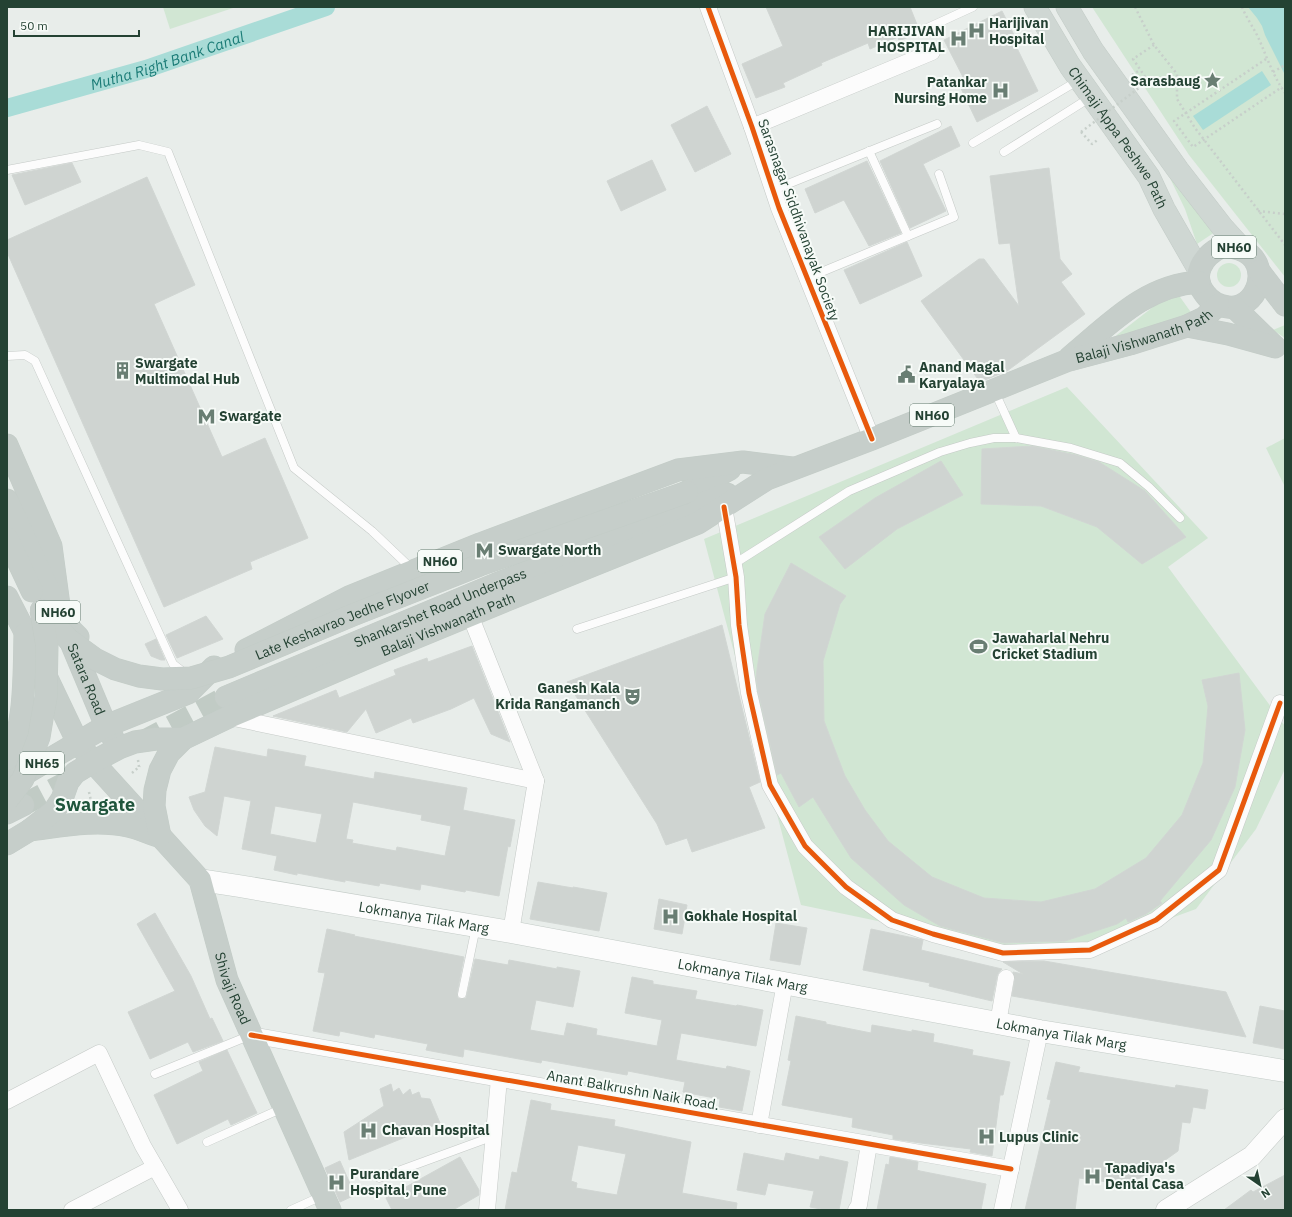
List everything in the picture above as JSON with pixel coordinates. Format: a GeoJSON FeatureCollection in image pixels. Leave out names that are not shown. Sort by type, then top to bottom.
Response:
{"type":"FeatureCollection","features":[{"type":"Feature","properties":{"kind":"highway","name":"NH60"},"geometry":{"type":"LineString","coordinates":[[1199,276],[1204,260],[1212,252],[1221,248],[1232,247],[1243,250],[1254,259],[1259,271],[1285,305]]}},
{"type":"Feature","properties":{"kind":"highway","name":"Balaji Vishwanath Path"},"geometry":{"type":"LineString","coordinates":[[93,762],[119,748],[135,742],[156,739],[183,739],[228,707],[470,615],[698,523],[767,479],[797,469],[1066,360],[1130,344],[1187,326],[1226,307],[1250,299],[1256,291],[1259,280],[1259,271]]}},
{"type":"Feature","properties":{"kind":"highway","name":"Balaji Vishwanath Path"},"geometry":{"type":"LineString","coordinates":[[1066,360],[1130,307],[1149,295],[1171,286],[1188,282],[1199,276],[1203,293],[1211,301],[1226,307],[1280,351]]}},
{"type":"Feature","properties":{"kind":"highway"},"geometry":{"type":"LineString","coordinates":[[1187,326],[1228,334],[1280,351]]}},
{"type":"Feature","properties":{"kind":"highway"},"geometry":{"type":"LineString","coordinates":[[7,445],[51,546],[61,620],[96,653],[116,664],[150,674],[172,676],[187,675],[215,666]]}},
{"type":"Feature","properties":{"kind":"highway","name":"Balaji Vishwanath Path"},"geometry":{"type":"LineString","coordinates":[[106,726],[188,693],[215,666],[349,597],[480,544],[678,470],[743,462],[797,469]]}},
{"type":"Feature","properties":{"kind":"highway","name":"Late Keshavrao Jedhe Flyover"},"geometry":{"type":"LineString","coordinates":[[7,538],[42,610],[69,640],[95,659],[115,669],[139,676],[162,679],[191,678],[229,667],[353,615],[480,565],[687,492],[743,462]]}},
{"type":"Feature","properties":{"kind":"highway","name":"Shankarshet Road Underpass"},"geometry":{"type":"LineString","coordinates":[[228,707],[496,584],[767,479]]}},
{"type":"Feature","properties":{"kind":"highway","name":"Satara Road"},"geometry":{"type":"LineString","coordinates":[[7,500],[61,620],[106,726],[119,748]]}},
{"type":"Feature","properties":{"kind":"highway","name":"NH60"},"geometry":{"type":"LineString","coordinates":[[7,597],[26,632],[78,741],[93,762]]}},
{"type":"Feature","properties":{"kind":"highway","name":"Late Keshavrao Jedhe Flyover"},"geometry":{"type":"LineString","coordinates":[[12,806],[39,737],[46,697],[47,646],[42,610]]}},
{"type":"Feature","properties":{"kind":"highway"},"geometry":{"type":"LineString","coordinates":[[7,759],[18,731],[22,709],[26,632]]}},
{"type":"Feature","properties":{"kind":"highway","name":"NH65"},"geometry":{"type":"LineString","coordinates":[[7,784],[78,741],[106,726]]}},
{"type":"Feature","properties":{"kind":"highway","name":"Shivaji Road"},"geometry":{"type":"LineString","coordinates":[[161,837],[154,806],[155,790],[160,770],[170,753],[183,739]]}},
{"type":"Feature","properties":{"kind":"highway","name":"NH65"},"geometry":{"type":"LineString","coordinates":[[7,844],[30,830],[59,805],[68,782],[73,775],[93,762]]}},
{"type":"Feature","properties":{"kind":"highway","name":"Shivaji Road"},"geometry":{"type":"LineString","coordinates":[[93,762],[200,880],[227,980],[326,1203]]}},
{"type":"Feature","properties":{"kind":"highway"},"geometry":{"type":"LineString","coordinates":[[30,830],[86,823],[111,824],[129,826],[161,837]]}},
{"type":"Feature","properties":{"kind":"main road","name":"Chimaji Appa Peshwe Path"},"geometry":{"type":"LineString","coordinates":[[1035,7],[1070,66],[1149,177],[1199,276]]}},
{"type":"Feature","properties":{"kind":"main road","name":"Chimaji Appa Peshwe Path"},"geometry":{"type":"LineString","coordinates":[[1067,7],[1093,51],[1178,170],[1222,228],[1243,250]]}},
{"type":"Feature","properties":{"kind":"main road","name":"Lokmanya Tilak Marg"},"geometry":{"type":"LineString","coordinates":[[200,880],[511,932],[1040,1031],[1285,1071]]}},
{"type":"Feature","properties":{"kind":"street","name":"Sarasnagar Siddhivanayak Society"},"geometry":{"type":"LineString","coordinates":[[708,7],[752,127],[773,190],[872,439]]}},
{"type":"Feature","properties":{"kind":"street"},"geometry":{"type":"LineString","coordinates":[[752,127],[932,52]]}},
{"type":"Feature","properties":{"kind":"street"},"geometry":{"type":"LineString","coordinates":[[724,507],[735,571],[739,624],[749,693],[770,785],[805,846],[846,887],[892,920],[933,934],[1003,953],[1090,950],[1156,920],[1219,870],[1280,703],[1285,716]]}},
{"type":"Feature","properties":{"kind":"street"},"geometry":{"type":"LineString","coordinates":[[470,615],[536,781],[511,932]]}},
{"type":"Feature","properties":{"kind":"street"},"geometry":{"type":"LineString","coordinates":[[228,707],[536,781]]}},
{"type":"Feature","properties":{"kind":"street"},"geometry":{"type":"LineString","coordinates":[[998,1023],[1006,978]]}},
{"type":"Feature","properties":{"kind":"street"},"geometry":{"type":"LineString","coordinates":[[759,1125],[786,983]]}},
{"type":"Feature","properties":{"kind":"street"},"geometry":{"type":"LineString","coordinates":[[1002,1210],[1040,1031]]}},
{"type":"Feature","properties":{"kind":"street","name":"Anant Balkrushn Naik Road."},"geometry":{"type":"LineString","coordinates":[[251,1035],[1011,1169]]}},
{"type":"Feature","properties":{"kind":"street"},"geometry":{"type":"LineString","coordinates":[[7,1101],[99,1053],[143,1146],[180,1210]]}},
{"type":"Feature","properties":{"kind":"street"},"geometry":{"type":"LineString","coordinates":[[487,1210],[499,1079]]}},
{"type":"Feature","properties":{"kind":"street"},"geometry":{"type":"LineString","coordinates":[[1167,1210],[1252,1156],[1285,1119]]}},
{"type":"Feature","properties":{"kind":"street"},"geometry":{"type":"LineString","coordinates":[[856,1210],[859,1205],[869,1144]]}},
{"type":"Feature","properties":{"kind":"street"},"geometry":{"type":"LineString","coordinates":[[72,1210],[155,1166]]}},
{"type":"Feature","properties":{"kind":"lane"},"geometry":{"type":"LineString","coordinates":[[925,29],[973,7]]}},
{"type":"Feature","properties":{"kind":"lane"},"geometry":{"type":"LineString","coordinates":[[973,143],[1086,88]]}},
{"type":"Feature","properties":{"kind":"lane"},"geometry":{"type":"LineString","coordinates":[[1004,152],[1086,88]]}},
{"type":"Feature","properties":{"kind":"lane"},"geometry":{"type":"LineString","coordinates":[[773,190],[937,124]]}},
{"type":"Feature","properties":{"kind":"lane"},"geometry":{"type":"LineString","coordinates":[[7,170],[139,145],[168,152],[294,468],[372,531],[414,571]]}},
{"type":"Feature","properties":{"kind":"lane"},"geometry":{"type":"LineString","coordinates":[[869,151],[908,236]]}},
{"type":"Feature","properties":{"kind":"lane"},"geometry":{"type":"LineString","coordinates":[[807,278],[954,217],[938,174]]}},
{"type":"Feature","properties":{"kind":"lane"},"geometry":{"type":"LineString","coordinates":[[7,356],[25,355],[35,361],[173,664],[187,675]]}},
{"type":"Feature","properties":{"kind":"lane"},"geometry":{"type":"LineString","coordinates":[[994,390],[1016,438]]}},
{"type":"Feature","properties":{"kind":"lane"},"geometry":{"type":"LineString","coordinates":[[577,629],[735,571],[849,491],[940,452],[994,438],[1016,438],[1070,448],[1120,463],[1149,487],[1180,518]]}},
{"type":"Feature","properties":{"kind":"lane"},"geometry":{"type":"LineString","coordinates":[[462,994],[476,926]]}},
{"type":"Feature","properties":{"kind":"lane"},"geometry":{"type":"LineString","coordinates":[[155,1074],[251,1035]]}},
{"type":"Feature","properties":{"kind":"lane"},"geometry":{"type":"LineString","coordinates":[[207,1142],[284,1107]]}},
{"type":"Feature","properties":{"kind":"lane"},"geometry":{"type":"LineString","coordinates":[[379,1178],[494,1136]]}},
{"type":"Feature","properties":{"kind":"lane"},"geometry":{"type":"LineString","coordinates":[[291,1210],[326,1203]]}},
{"type":"Feature","properties":{"kind":"path"},"geometry":{"type":"LineString","coordinates":[[1135,7],[1154,45],[1177,74],[1177,99],[1186,114],[1285,246]]}},
{"type":"Feature","properties":{"kind":"path"},"geometry":{"type":"LineString","coordinates":[[1242,7],[1258,37],[1266,59],[1285,92]]}},
{"type":"Feature","properties":{"kind":"path"},"geometry":{"type":"LineString","coordinates":[[1092,144],[1081,132],[1148,81],[1133,59],[1154,45]]}},
{"type":"Feature","properties":{"kind":"path"},"geometry":{"type":"LineString","coordinates":[[1266,59],[1174,121],[1193,146],[1282,87]]}},
{"type":"Feature","properties":{"kind":"path"},"geometry":{"type":"LineString","coordinates":[[1273,72],[1285,65]]}},
{"type":"Feature","properties":{"kind":"path"},"geometry":{"type":"LineString","coordinates":[[1258,211],[1285,214]]}},
{"type":"Feature","properties":{"kind":"path"},"geometry":{"type":"LineString","coordinates":[[132,772],[145,762]]}},
{"type":"Feature","properties":{"kind":"path"},"geometry":{"type":"LineString","coordinates":[[86,788],[89,792],[91,802]]}},
{"type":"Feature","properties":{"kind":"path"},"geometry":{"type":"LineString","coordinates":[[89,792],[96,792]]}},
{"type":"Feature","properties":{"kind":"green space"},"geometry":{"type":"Polygon","coordinates":[[[163,7],[236,7],[170,29],[163,7]]]}},
{"type":"Feature","properties":{"kind":"green space","name":"Sarasbaug"},"geometry":{"type":"Polygon","coordinates":[[[1092,7],[1285,7],[1285,277],[1189,155],[1092,7]]]}},
{"type":"Feature","properties":{"kind":"green space"},"geometry":{"type":"Polygon","coordinates":[[[1168,174],[1215,232],[1197,244],[1185,209],[1168,174]]]}},
{"type":"Feature","properties":{"kind":"green space"},"geometry":{"type":"Polygon","coordinates":[[[1224,263],[1234,263],[1241,270],[1241,280],[1234,287],[1224,287],[1217,280],[1217,270],[1224,263]]]}},
{"type":"Feature","properties":{"kind":"green space"},"geometry":{"type":"Polygon","coordinates":[[[1175,290],[1195,318],[1104,345],[1175,290]]]}},
{"type":"Feature","properties":{"kind":"green space"},"geometry":{"type":"Polygon","coordinates":[[[1285,325],[1285,338],[1273,330],[1285,325]]]}},
{"type":"Feature","properties":{"kind":"green space","name":"Jawaharlal Nehru Cricket Stadium"},"geometry":{"type":"Polygon","coordinates":[[[1067,387],[1208,538],[1168,567],[1285,726],[1285,769],[1256,829],[1196,909],[1070,955],[1012,949],[801,905],[704,539],[1067,387]]]}},
{"type":"Feature","properties":{"kind":"green space"},"geometry":{"type":"Polygon","coordinates":[[[1285,438],[1285,487],[1266,448],[1285,438]]]}},
{"type":"Feature","properties":{"kind":"water"},"geometry":{"type":"Polygon","coordinates":[[[1248,7],[1285,7],[1285,75],[1262,26],[1248,7]]]}},
{"type":"Feature","properties":{"kind":"water"},"geometry":{"type":"Polygon","coordinates":[[[1262,71],[1271,85],[1203,130],[1193,116],[1262,71]]]}},
{"type":"Feature","properties":{"kind":"building"},"geometry":{"type":"Polygon","coordinates":[[[766,7],[910,7],[920,32],[899,41],[898,37],[870,49],[868,43],[821,63],[822,65],[783,83],[785,87],[756,98],[742,64],[783,46],[766,7]]]}},
{"type":"Feature","properties":{"kind":"building"},"geometry":{"type":"Polygon","coordinates":[[[1002,11],[1016,39],[1013,40],[1038,91],[977,122],[957,80],[963,77],[944,40],[1002,11]]]}},
{"type":"Feature","properties":{"kind":"building"},"geometry":{"type":"Polygon","coordinates":[[[707,106],[731,154],[695,172],[671,125],[707,106]]]}},
{"type":"Feature","properties":{"kind":"building"},"geometry":{"type":"Polygon","coordinates":[[[951,126],[960,146],[923,164],[946,211],[910,228],[880,161],[951,126]]]}},
{"type":"Feature","properties":{"kind":"building"},"geometry":{"type":"Polygon","coordinates":[[[652,160],[666,190],[621,211],[607,181],[652,160]]]}},
{"type":"Feature","properties":{"kind":"building"},"geometry":{"type":"Polygon","coordinates":[[[867,161],[901,233],[869,246],[844,200],[815,213],[805,189],[867,161]]]}},
{"type":"Feature","properties":{"kind":"building"},"geometry":{"type":"Polygon","coordinates":[[[72,163],[81,182],[25,205],[12,175],[72,163]]]}},
{"type":"Feature","properties":{"kind":"building"},"geometry":{"type":"Polygon","coordinates":[[[1049,168],[1060,259],[1072,274],[1061,282],[1085,314],[1007,371],[980,382],[921,301],[979,259],[984,259],[1019,306],[1010,243],[999,244],[990,176],[1049,168]]]}},
{"type":"Feature","properties":{"kind":"building","name":"Swargate Multimodal Hub"},"geometry":{"type":"Polygon","coordinates":[[[147,177],[195,285],[154,304],[222,457],[265,438],[308,538],[250,562],[252,569],[164,607],[7,252],[7,240],[147,177]]]}},
{"type":"Feature","properties":{"kind":"building"},"geometry":{"type":"Polygon","coordinates":[[[907,242],[922,276],[860,304],[844,270],[907,242]]]}},
{"type":"Feature","properties":{"kind":"building"},"geometry":{"type":"Polygon","coordinates":[[[1032,446],[1076,455],[1099,462],[1145,491],[1186,537],[1142,564],[1097,527],[1041,506],[981,504],[982,449],[1032,446]]]}},
{"type":"Feature","properties":{"kind":"building"},"geometry":{"type":"Polygon","coordinates":[[[941,461],[963,495],[897,529],[845,569],[819,537],[875,498],[941,461]]]}},
{"type":"Feature","properties":{"kind":"building"},"geometry":{"type":"Polygon","coordinates":[[[791,563],[846,596],[840,604],[823,661],[824,721],[845,776],[865,810],[888,841],[932,877],[984,898],[1041,902],[1095,889],[1146,858],[1182,815],[1203,763],[1208,706],[1202,680],[1239,673],[1245,730],[1235,787],[1211,840],[1160,901],[1162,903],[1146,914],[1128,922],[1126,918],[1117,924],[1065,941],[1004,943],[940,926],[904,905],[851,858],[813,797],[799,807],[781,773],[777,775],[758,691],[756,677],[765,614],[791,563]]]}},
{"type":"Feature","properties":{"kind":"building"},"geometry":{"type":"Polygon","coordinates":[[[206,616],[223,639],[177,658],[166,635],[206,616]]]}},
{"type":"Feature","properties":{"kind":"building"},"geometry":{"type":"Polygon","coordinates":[[[722,625],[760,782],[749,787],[765,828],[692,852],[687,838],[666,845],[657,824],[567,682],[722,625]]]}},
{"type":"Feature","properties":{"kind":"building"},"geometry":{"type":"Polygon","coordinates":[[[156,639],[165,660],[151,656],[145,644],[156,639]]]}},
{"type":"Feature","properties":{"kind":"building"},"geometry":{"type":"Polygon","coordinates":[[[472,646],[510,742],[491,734],[474,698],[451,709],[413,723],[411,718],[376,733],[366,709],[347,732],[273,716],[336,690],[339,698],[396,675],[394,670],[427,658],[428,662],[472,646]]]}},
{"type":"Feature","properties":{"kind":"building"},"geometry":{"type":"Polygon","coordinates":[[[215,747],[267,757],[268,749],[306,756],[304,766],[374,779],[375,772],[467,788],[463,810],[515,820],[510,847],[508,846],[499,896],[466,890],[465,892],[421,884],[420,890],[380,883],[379,886],[345,880],[345,882],[297,873],[297,875],[274,870],[277,856],[242,849],[251,801],[224,796],[217,836],[205,826],[194,810],[189,797],[205,792],[215,747]],[[353,802],[346,839],[353,840],[352,843],[396,851],[397,847],[445,856],[451,826],[421,820],[422,815],[353,802]],[[275,806],[270,834],[316,843],[322,814],[275,806]]]}},
{"type":"Feature","properties":{"kind":"building"},"geometry":{"type":"Polygon","coordinates":[[[538,882],[607,893],[599,931],[530,919],[538,882]]]}},
{"type":"Feature","properties":{"kind":"building"},"geometry":{"type":"Polygon","coordinates":[[[659,899],[687,905],[682,934],[654,929],[659,899]]]}},
{"type":"Feature","properties":{"kind":"building"},"geometry":{"type":"Polygon","coordinates":[[[155,913],[191,976],[210,1019],[212,1018],[223,1041],[193,1052],[188,1042],[150,1059],[128,1012],[175,991],[137,924],[155,913]]]}},
{"type":"Feature","properties":{"kind":"building"},"geometry":{"type":"Polygon","coordinates":[[[776,923],[807,928],[800,965],[770,960],[776,923]]]}},
{"type":"Feature","properties":{"kind":"building"},"geometry":{"type":"Polygon","coordinates":[[[327,929],[355,935],[354,936],[464,957],[457,993],[458,998],[461,999],[466,998],[475,959],[508,965],[509,960],[557,969],[557,967],[580,971],[573,1007],[536,1000],[530,1030],[564,1036],[567,1023],[597,1029],[596,1035],[657,1046],[662,1020],[625,1013],[632,977],[653,981],[653,984],[697,991],[695,999],[763,1010],[756,1046],[681,1033],[676,1060],[726,1069],[727,1066],[750,1071],[742,1111],[719,1107],[720,1099],[683,1092],[685,1082],[628,1071],[627,1075],[542,1060],[541,1063],[464,1049],[463,1057],[426,1050],[428,1044],[375,1034],[374,1038],[340,1031],[339,1036],[313,1031],[325,973],[318,972],[327,929]]]}},
{"type":"Feature","properties":{"kind":"building"},"geometry":{"type":"Polygon","coordinates":[[[871,929],[923,940],[921,950],[1002,969],[997,976],[992,1001],[929,986],[930,983],[863,970],[871,929]]]}},
{"type":"Feature","properties":{"kind":"building"},"geometry":{"type":"Polygon","coordinates":[[[1044,961],[1226,992],[1246,1037],[1012,996],[1015,979],[1013,972],[1023,974],[1003,962],[1044,961]]]}},
{"type":"Feature","properties":{"kind":"building"},"geometry":{"type":"Polygon","coordinates":[[[1260,1006],[1285,1011],[1285,1049],[1253,1043],[1260,1006]]]}},
{"type":"Feature","properties":{"kind":"building"},"geometry":{"type":"Polygon","coordinates":[[[796,1016],[871,1033],[872,1025],[934,1034],[933,1042],[973,1050],[972,1055],[1010,1062],[1003,1095],[1000,1095],[992,1156],[970,1152],[971,1149],[893,1139],[893,1135],[852,1127],[853,1118],[782,1105],[791,1061],[788,1060],[796,1016]]]}},
{"type":"Feature","properties":{"kind":"building"},"geometry":{"type":"Polygon","coordinates":[[[227,1050],[257,1113],[231,1125],[228,1119],[177,1144],[154,1095],[203,1071],[199,1062],[227,1050]]]}},
{"type":"Feature","properties":{"kind":"building"},"geometry":{"type":"Polygon","coordinates":[[[1056,1062],[1080,1067],[1078,1072],[1175,1088],[1176,1085],[1208,1090],[1205,1109],[1193,1107],[1190,1123],[1182,1122],[1178,1151],[1130,1185],[1079,1178],[1075,1210],[1025,1210],[1051,1100],[1047,1099],[1056,1062]]]}},
{"type":"Feature","properties":{"kind":"building"},"geometry":{"type":"Polygon","coordinates":[[[391,1084],[393,1092],[399,1088],[403,1095],[410,1089],[412,1095],[419,1092],[421,1098],[430,1099],[440,1123],[349,1160],[344,1132],[384,1106],[380,1089],[391,1084]]]}},
{"type":"Feature","properties":{"kind":"building"},"geometry":{"type":"Polygon","coordinates":[[[531,1100],[551,1104],[550,1110],[615,1120],[614,1126],[691,1142],[682,1193],[737,1203],[736,1210],[505,1210],[512,1172],[517,1173],[531,1100]],[[578,1145],[571,1181],[577,1183],[576,1188],[617,1195],[626,1154],[578,1145]]]}},
{"type":"Feature","properties":{"kind":"building"},"geometry":{"type":"Polygon","coordinates":[[[744,1153],[784,1161],[786,1153],[819,1160],[820,1156],[848,1162],[839,1210],[827,1210],[810,1207],[814,1191],[768,1183],[765,1195],[737,1190],[744,1153]]]}},
{"type":"Feature","properties":{"kind":"building"},"geometry":{"type":"Polygon","coordinates":[[[460,1157],[479,1190],[479,1195],[453,1210],[392,1210],[386,1198],[460,1157]]]}},
{"type":"Feature","properties":{"kind":"building"},"geometry":{"type":"Polygon","coordinates":[[[890,1157],[918,1162],[917,1170],[920,1171],[986,1184],[981,1210],[877,1210],[886,1164],[889,1165],[890,1157]]]}},
{"type":"Feature","properties":{"kind":"building"},"geometry":{"type":"Polygon","coordinates":[[[340,1161],[355,1195],[340,1202],[325,1168],[340,1161]]]}},
{"type":"Feature","properties":{"kind":"building"},"geometry":{"type":"Polygon","coordinates":[[[1285,1175],[1285,1210],[1224,1210],[1251,1190],[1253,1192],[1285,1175]]]}},
{"type":"Feature","properties":{"kind":"waterway","name":"Mutha Right Bank Canal"},"geometry":{"type":"LineString","coordinates":[[7,108],[146,69],[326,7]]}},
{"type":"Feature","properties":{"kind":"tunnel"},"geometry":{"type":"LineString","coordinates":[[142,742],[226,697]]}},
{"type":"Feature","properties":{"kind":"tunnel"},"geometry":{"type":"LineString","coordinates":[[23,805],[80,775]]}},
{"type":"Feature","properties":{"kind":"cycle path"},"geometry":{"type":"LineString","coordinates":[[708,7],[752,127],[779,208],[872,439]]}},
{"type":"Feature","properties":{"kind":"cycle path"},"geometry":{"type":"LineString","coordinates":[[724,507],[736,577],[739,625],[749,693],[770,785],[805,846],[846,887],[892,920],[933,934],[1003,953],[1090,950],[1156,920],[1219,870],[1280,703]]}},
{"type":"Feature","properties":{"kind":"cycle path"},"geometry":{"type":"LineString","coordinates":[[251,1035],[1011,1169]]}},
{"type":"Feature","properties":{"kind":"place","name":"Harijivan Hospital"},"geometry":{"type":"Point","coordinates":[976,31]}},
{"type":"Feature","properties":{"kind":"place","name":"HARIJIVAN HOSPITAL"},"geometry":{"type":"Point","coordinates":[958,39]}},
{"type":"Feature","properties":{"kind":"place","name":"Sarasbaug"},"geometry":{"type":"Point","coordinates":[1213,81]}},
{"type":"Feature","properties":{"kind":"place","name":"Patankar Nursing Home"},"geometry":{"type":"Point","coordinates":[1000,90]}},
{"type":"Feature","properties":{"kind":"place","name":"Swargate Multimodal Hub"},"geometry":{"type":"Point","coordinates":[122,371]}},
{"type":"Feature","properties":{"kind":"place","name":"Anand Magal Karyalaya"},"geometry":{"type":"Point","coordinates":[906,375]}},
{"type":"Feature","properties":{"kind":"place","name":"Swargate"},"geometry":{"type":"Point","coordinates":[206,416]}},
{"type":"Feature","properties":{"kind":"place","name":"Swargate North"},"geometry":{"type":"Point","coordinates":[485,550]}},
{"type":"Feature","properties":{"kind":"place","name":"Jawaharlal Nehru Cricket Stadium"},"geometry":{"type":"Point","coordinates":[979,646]}},
{"type":"Feature","properties":{"kind":"place","name":"Ganesh Kala Krida Rangamanch"},"geometry":{"type":"Point","coordinates":[633,696]}},
{"type":"Feature","properties":{"kind":"place","name":"Gokhale Hospital"},"geometry":{"type":"Point","coordinates":[671,916]}},
{"type":"Feature","properties":{"kind":"place","name":"Chavan Hospital"},"geometry":{"type":"Point","coordinates":[369,1130]}},
{"type":"Feature","properties":{"kind":"place","name":"Lupus Clinic"},"geometry":{"type":"Point","coordinates":[986,1137]}},
{"type":"Feature","properties":{"kind":"place","name":"Tapadiya's Dental Casa"},"geometry":{"type":"Point","coordinates":[1092,1176]}},
{"type":"Feature","properties":{"kind":"place","name":"Purandare Hospital, Pune"},"geometry":{"type":"Point","coordinates":[337,1182]}},
{"type":"Feature","properties":{"kind":"district","name":"Swargate"},"geometry":{"type":"Point","coordinates":[95,804]}}]}
